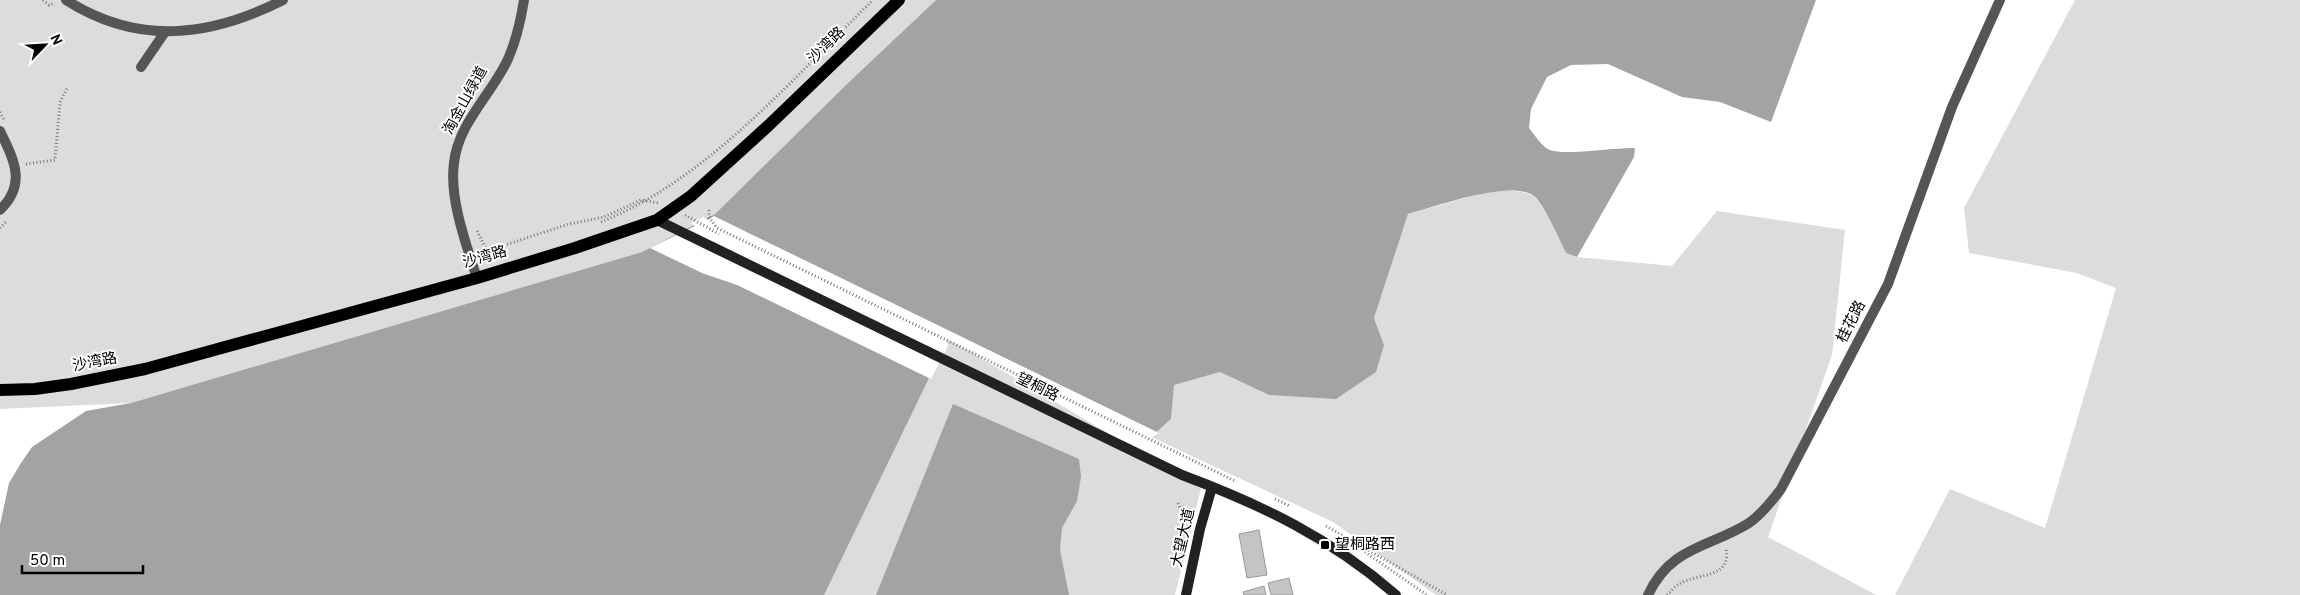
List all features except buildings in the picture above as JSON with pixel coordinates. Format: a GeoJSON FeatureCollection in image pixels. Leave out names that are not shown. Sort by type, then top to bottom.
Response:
{"type":"FeatureCollection","features":[{"type":"Feature","properties":{"kind":"main road","name":"沙湾路"},"geometry":{"type":"LineString","coordinates":[[1,393],[71,384],[144,369],[477,278],[575,248],[657,220],[691,196],[768,126],[899,0]]}},
{"type":"Feature","properties":{"kind":"main road","name":"望桐路"},"geometry":{"type":"LineString","coordinates":[[657,220],[1182,475],[1247,500],[1292,522],[1341,552],[1396,595]]}},
{"type":"Feature","properties":{"kind":"main road","name":"大望大道"},"geometry":{"type":"LineString","coordinates":[[1186,595],[1200,529],[1212,487]]}},
{"type":"Feature","properties":{"kind":"street"},"geometry":{"type":"LineString","coordinates":[[66,0],[79,8],[123,27],[165,32],[220,26],[247,17],[283,0]]}},
{"type":"Feature","properties":{"kind":"street","name":"淘金山绿道"},"geometry":{"type":"LineString","coordinates":[[477,278],[453,186],[454,162],[459,142],[508,59],[524,0]]}},
{"type":"Feature","properties":{"kind":"street","name":"桂花路"},"geometry":{"type":"LineString","coordinates":[[1648,595],[1663,570],[1675,559],[1750,522],[1770,504],[1781,489],[1888,284],[1952,107],[2000,0]]}},
{"type":"Feature","properties":{"kind":"street"},"geometry":{"type":"LineString","coordinates":[[141,67],[165,32]]}},
{"type":"Feature","properties":{"kind":"street"},"geometry":{"type":"LineString","coordinates":[[0,131],[14,162],[17,177],[16,186],[9,201],[0,210]]}},
{"type":"Feature","properties":{"kind":"path"},"geometry":{"type":"LineString","coordinates":[[43,0],[49,5]]}},
{"type":"Feature","properties":{"kind":"path"},"geometry":{"type":"LineString","coordinates":[[595,224],[656,195],[730,138],[766,106],[873,0]]}},
{"type":"Feature","properties":{"kind":"path"},"geometry":{"type":"LineString","coordinates":[[23,164],[55,160],[60,102],[68,87]]}},
{"type":"Feature","properties":{"kind":"path"},"geometry":{"type":"LineString","coordinates":[[709,210],[709,217],[717,228],[939,334],[1190,460]]}},
{"type":"Feature","properties":{"kind":"path"},"geometry":{"type":"LineString","coordinates":[[474,222],[486,248],[493,249],[544,233]]}},
{"type":"Feature","properties":{"kind":"path"},"geometry":{"type":"LineString","coordinates":[[1178,503],[1184,518],[1184,524]]}},
{"type":"Feature","properties":{"kind":"path"},"geometry":{"type":"LineString","coordinates":[[1668,595],[1679,584],[1717,571],[1724,564],[1727,557],[1726,549],[1721,542]]}},
{"type":"Feature","properties":{"kind":"shaded area"},"geometry":{"type":"Polygon","coordinates":[[[0,0],[936,0],[848,83],[715,214],[642,252],[131,403],[0,409],[0,0]]]}},
{"type":"Feature","properties":{"kind":"shaded area"},"geometry":{"type":"Polygon","coordinates":[[[936,0],[1816,0],[1771,122],[1720,102],[1682,97],[1608,64],[1571,65],[1547,77],[1531,109],[1529,128],[1544,146],[1557,152],[1635,148],[1634,157],[1577,257],[1566,253],[1538,200],[1534,196],[1523,192],[1491,192],[1408,214],[1374,318],[1384,345],[1376,372],[1336,399],[1269,395],[1220,372],[1174,385],[1171,419],[1151,437],[943,335],[945,345],[824,595],[0,595],[0,525],[9,483],[32,447],[86,411],[131,403],[642,252],[715,214],[848,83],[936,0]]]}},
{"type":"Feature","properties":{"kind":"shaded area"},"geometry":{"type":"Polygon","coordinates":[[[2075,0],[2300,0],[2300,595],[1895,595],[1950,489],[2045,528],[2116,288],[2077,273],[1969,253],[1964,208],[2075,0]]]}},
{"type":"Feature","properties":{"kind":"shaded area"},"geometry":{"type":"Polygon","coordinates":[[[1491,191],[1518,191],[1533,196],[1556,231],[1566,253],[1577,257],[1672,266],[1717,211],[1845,230],[1832,355],[1768,537],[1876,595],[1436,595],[1333,522],[1151,437],[1171,419],[1173,385],[1220,372],[1269,395],[1384,345],[1374,318],[1408,214],[1491,191]]]}},
{"type":"Feature","properties":{"kind":"shaded area"},"geometry":{"type":"Polygon","coordinates":[[[942,335],[1201,488],[1175,595],[820,595],[942,335]]]}},
{"type":"Feature","properties":{"kind":"shaded area"},"geometry":{"type":"Polygon","coordinates":[[[953,404],[1079,459],[1081,477],[1077,501],[1062,528],[1060,550],[1069,595],[876,595],[953,404]]]}},
{"type":"Feature","properties":{"kind":"pier"},"geometry":{"type":"Polygon","coordinates":[[[714,216],[1159,433],[1149,439],[946,339],[948,346],[931,379],[737,285],[702,273],[650,248],[695,226],[691,223],[703,217],[708,220],[714,216]]]}},
{"type":"Feature","properties":{"kind":"place","name":"望桐路西"},"geometry":{"type":"Point","coordinates":[1325,545]}}]}
